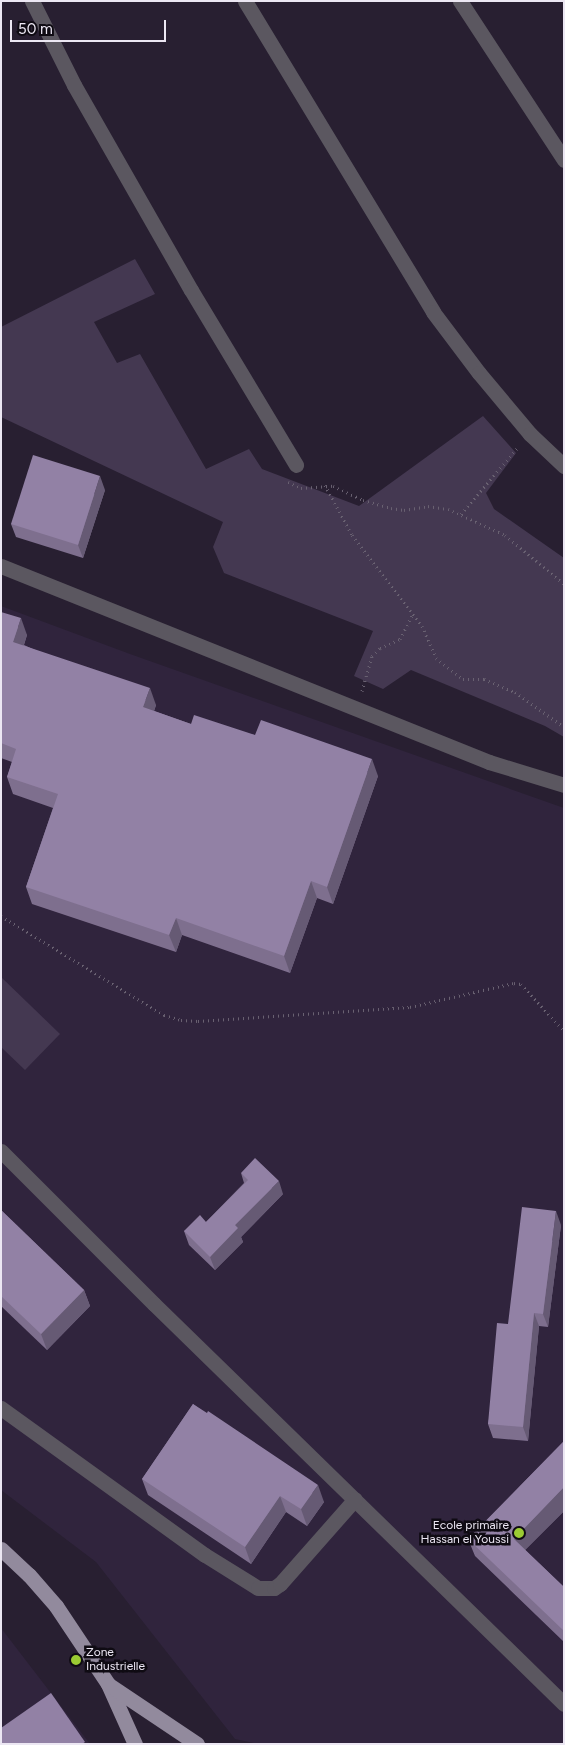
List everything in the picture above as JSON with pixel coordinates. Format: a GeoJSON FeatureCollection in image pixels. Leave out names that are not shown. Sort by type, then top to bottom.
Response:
{"type":"FeatureCollection","features":[{"type":"Feature","properties":{"kind":"main road"},"geometry":{"type":"LineString","coordinates":[[1,1548],[29,1575],[56,1606],[108,1684],[135,1744]]}},
{"type":"Feature","properties":{"kind":"main road"},"geometry":{"type":"LineString","coordinates":[[108,1684],[197,1744]]}},
{"type":"Feature","properties":{"kind":"street"},"geometry":{"type":"LineString","coordinates":[[32,1],[79,93],[191,290],[296,465]]}},
{"type":"Feature","properties":{"kind":"street"},"geometry":{"type":"LineString","coordinates":[[244,1],[434,312],[479,373],[530,434],[564,466]]}},
{"type":"Feature","properties":{"kind":"street"},"geometry":{"type":"LineString","coordinates":[[460,1],[564,160]]}},
{"type":"Feature","properties":{"kind":"street"},"geometry":{"type":"LineString","coordinates":[[1,566],[489,762],[564,785]]}},
{"type":"Feature","properties":{"kind":"street"},"geometry":{"type":"LineString","coordinates":[[1,1151],[154,1304],[564,1704]]}},
{"type":"Feature","properties":{"kind":"street"},"geometry":{"type":"LineString","coordinates":[[1,1408],[205,1555],[258,1588],[274,1588],[280,1584],[355,1499]]}},
{"type":"Feature","properties":{"kind":"path"},"geometry":{"type":"LineString","coordinates":[[461,514],[530,434]]}},
{"type":"Feature","properties":{"kind":"path"},"geometry":{"type":"LineString","coordinates":[[296,465],[288,470],[286,474],[291,485],[301,488],[325,485],[391,508],[404,510],[435,506],[461,514],[504,535],[564,584]]}},
{"type":"Feature","properties":{"kind":"path"},"geometry":{"type":"LineString","coordinates":[[325,485],[352,535],[413,613],[426,633],[436,658],[459,677],[466,680],[484,680],[515,692],[564,727]]}},
{"type":"Feature","properties":{"kind":"path"},"geometry":{"type":"LineString","coordinates":[[356,709],[372,656],[380,648],[400,639],[413,613]]}},
{"type":"Feature","properties":{"kind":"path"},"geometry":{"type":"LineString","coordinates":[[1,916],[19,929],[164,1015],[181,1020],[198,1021],[410,1007],[514,983],[521,984],[564,1031]]}},
{"type":"Feature","properties":{"kind":"shaded area"},"geometry":{"type":"Polygon","coordinates":[[[135,259],[155,294],[94,322],[117,363],[140,354],[206,469],[249,449],[262,469],[359,506],[483,416],[516,453],[486,493],[494,509],[564,558],[564,737],[545,726],[411,670],[383,689],[354,676],[373,631],[224,573],[213,547],[223,522],[1,417],[1,327],[135,259]]]}},
{"type":"Feature","properties":{"kind":"shaded area"},"geometry":{"type":"Polygon","coordinates":[[[1,606],[130,654],[564,808],[564,1744],[259,1744],[235,1739],[96,1562],[1,1490],[1,606]]]}},
{"type":"Feature","properties":{"kind":"shaded area"},"geometry":{"type":"Polygon","coordinates":[[[1,977],[60,1034],[25,1070],[1,1047],[1,977]]]}},
{"type":"Feature","properties":{"kind":"shaded area"},"geometry":{"type":"Polygon","coordinates":[[[1,1628],[90,1744],[1,1744],[1,1628]]]}},
{"type":"Feature","properties":{"kind":"building"},"geometry":{"type":"Polygon","coordinates":[[[33,455],[100,476],[78,545],[11,524],[33,455]]]}},
{"type":"Feature","properties":{"kind":"building"},"geometry":{"type":"Polygon","coordinates":[[[1,612],[21,618],[13,642],[150,688],[143,707],[191,724],[194,715],[255,735],[261,720],[372,759],[327,887],[311,881],[284,956],[176,918],[169,935],[26,887],[58,794],[7,777],[16,749],[1,743],[1,612]]]}},
{"type":"Feature","properties":{"kind":"building"},"geometry":{"type":"Polygon","coordinates":[[[255,1158],[279,1181],[235,1225],[238,1228],[210,1257],[184,1231],[200,1215],[206,1222],[248,1180],[241,1173],[255,1158]]]}},
{"type":"Feature","properties":{"kind":"building"},"geometry":{"type":"Polygon","coordinates":[[[522,1207],[556,1211],[543,1314],[534,1313],[523,1427],[488,1424],[497,1323],[508,1324],[522,1207]]]}},
{"type":"Feature","properties":{"kind":"building"},"geometry":{"type":"Polygon","coordinates":[[[1,1210],[84,1290],[41,1334],[1,1296],[1,1210]]]}},
{"type":"Feature","properties":{"kind":"building"},"geometry":{"type":"Polygon","coordinates":[[[193,1404],[207,1413],[208,1411],[318,1485],[301,1509],[280,1496],[245,1547],[142,1479],[193,1404]]]}},
{"type":"Feature","properties":{"kind":"building","name":"Ecole primaire Hassan el Youssi"},"geometry":{"type":"Polygon","coordinates":[[[564,1441],[564,1487],[514,1539],[564,1587],[564,1631],[468,1539],[564,1441]]]}},
{"type":"Feature","properties":{"kind":"building"},"geometry":{"type":"Polygon","coordinates":[[[51,1693],[85,1742],[82,1744],[1,1744],[1,1728],[51,1693]]]}},
{"type":"Feature","properties":{"kind":"place","name":"Ecole primaire Hassan el Youssi"},"geometry":{"type":"Point","coordinates":[519,1533]}},
{"type":"Feature","properties":{"kind":"place","name":"Zone Industrielle"},"geometry":{"type":"Point","coordinates":[76,1660]}}]}
